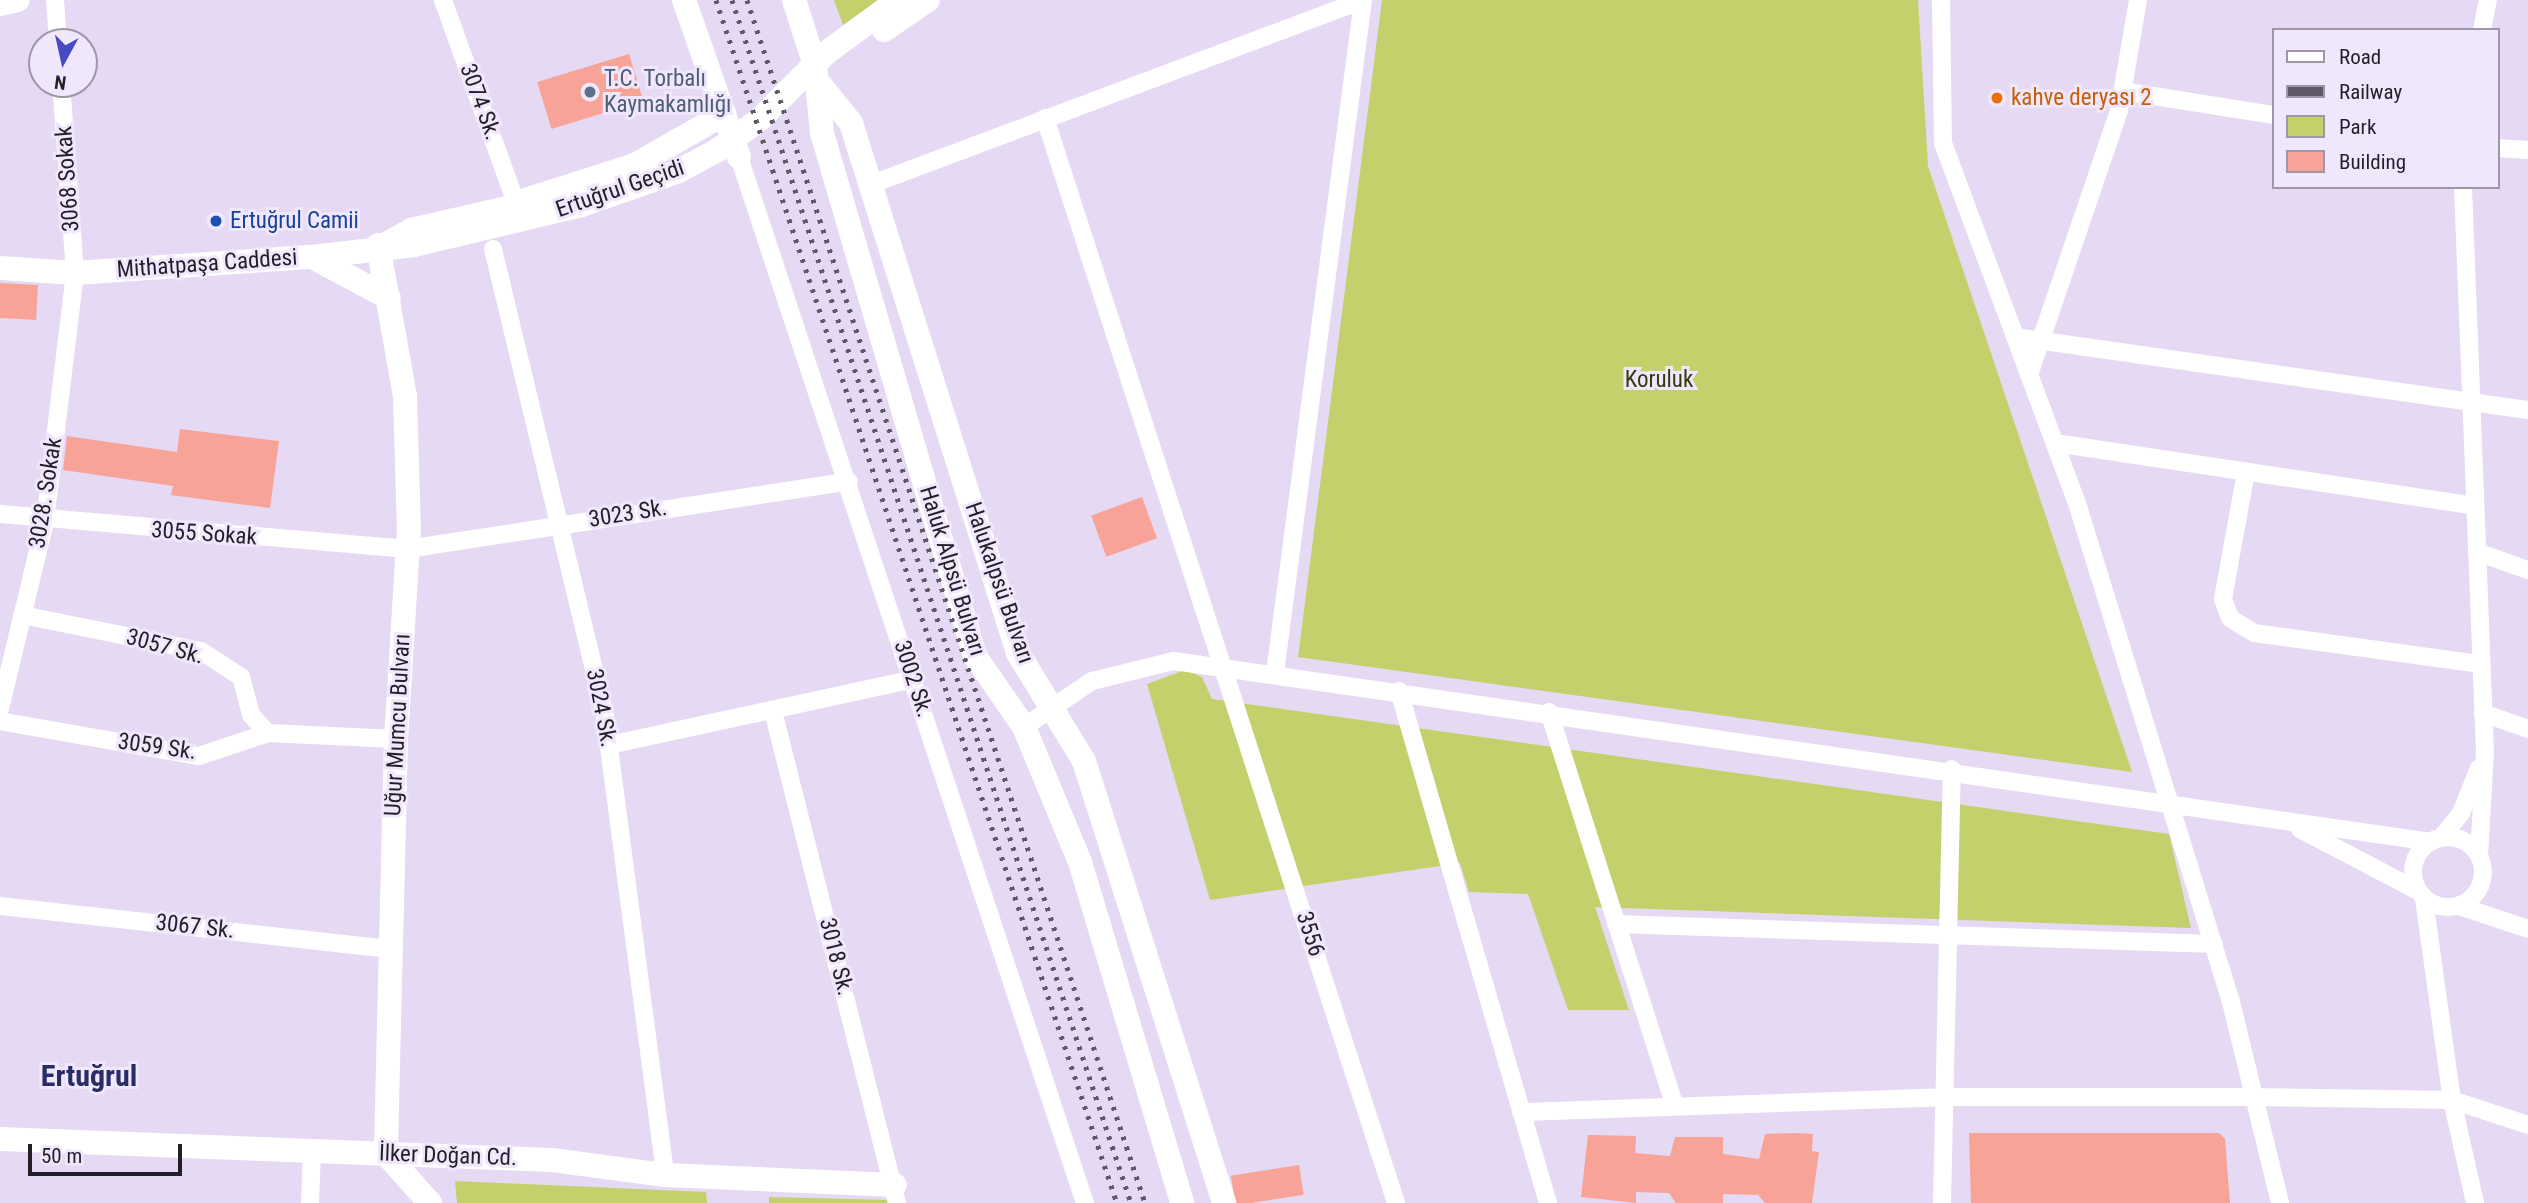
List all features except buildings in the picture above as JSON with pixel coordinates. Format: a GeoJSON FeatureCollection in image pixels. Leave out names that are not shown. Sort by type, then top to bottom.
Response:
{"type":"FeatureCollection","features":[{"type":"Feature","properties":{"kind":"main road"},"geometry":{"type":"LineString","coordinates":[[0,4],[18,0]]}},
{"type":"Feature","properties":{"kind":"main road"},"geometry":{"type":"LineString","coordinates":[[684,0],[739,157]]}},
{"type":"Feature","properties":{"kind":"main road"},"geometry":{"type":"LineString","coordinates":[[794,0],[818,82],[928,0]]}},
{"type":"Feature","properties":{"kind":"main road","name":"Ertuğrul Geçidi"},"geometry":{"type":"LineString","coordinates":[[414,245],[582,205],[677,172],[759,120],[825,53],[898,0]]}},
{"type":"Feature","properties":{"kind":"main road","name":"Halukalpsü Bulvarı"},"geometry":{"type":"LineString","coordinates":[[818,82],[851,123],[1018,653],[1084,761],[1224,1203]]}},
{"type":"Feature","properties":{"kind":"main road","name":"Haluk Alpsü Bulvarı"},"geometry":{"type":"LineString","coordinates":[[818,82],[822,133],[975,656],[1024,727],[1080,862],[1182,1203]]}},
{"type":"Feature","properties":{"kind":"main road"},"geometry":{"type":"LineString","coordinates":[[516,203],[635,165],[724,114]]}},
{"type":"Feature","properties":{"kind":"main road","name":"Mithatpaşa Caddesi"},"geometry":{"type":"LineString","coordinates":[[0,268],[75,274],[313,257],[377,245],[414,245]]}},
{"type":"Feature","properties":{"kind":"main road","name":"Uğur Mumcu Bulvarı"},"geometry":{"type":"LineString","coordinates":[[377,245],[405,396],[407,550],[396,739],[386,1154]]}},
{"type":"Feature","properties":{"kind":"main road"},"geometry":{"type":"LineString","coordinates":[[313,257],[388,298]]}},
{"type":"Feature","properties":{"kind":"main road","name":"İlker Doğan Cd."},"geometry":{"type":"LineString","coordinates":[[0,1139],[552,1160],[665,1175],[896,1194]]}},
{"type":"Feature","properties":{"kind":"main road"},"geometry":{"type":"LineString","coordinates":[[386,1154],[430,1203]]}},
{"type":"Feature","properties":{"kind":"street"},"geometry":{"type":"LineString","coordinates":[[55,0],[57,28]]}},
{"type":"Feature","properties":{"kind":"street","name":"3074 Sk."},"geometry":{"type":"LineString","coordinates":[[443,0],[516,203]]}},
{"type":"Feature","properties":{"kind":"street"},"geometry":{"type":"LineString","coordinates":[[872,184],[1363,0],[1275,673]]}},
{"type":"Feature","properties":{"kind":"street"},"geometry":{"type":"LineString","coordinates":[[1941,0],[1943,143],[2055,443],[2173,807],[2214,944],[2280,1203]]}},
{"type":"Feature","properties":{"kind":"street"},"geometry":{"type":"LineString","coordinates":[[2029,375],[2122,91],[2138,0]]}},
{"type":"Feature","properties":{"kind":"street"},"geometry":{"type":"LineString","coordinates":[[2482,28],[2488,0]]}},
{"type":"Feature","properties":{"kind":"street"},"geometry":{"type":"LineString","coordinates":[[2122,91],[2272,115]]}},
{"type":"Feature","properties":{"kind":"street","name":"3068 Sokak"},"geometry":{"type":"LineString","coordinates":[[62,98],[75,274]]}},
{"type":"Feature","properties":{"kind":"street","name":"3556"},"geometry":{"type":"LineString","coordinates":[[1045,118],[1396,1203]]}},
{"type":"Feature","properties":{"kind":"street"},"geometry":{"type":"LineString","coordinates":[[2500,148],[2528,150]]}},
{"type":"Feature","properties":{"kind":"street","name":"3002 Sk."},"geometry":{"type":"LineString","coordinates":[[739,157],[849,481],[1085,1203]]}},
{"type":"Feature","properties":{"kind":"street"},"geometry":{"type":"LineString","coordinates":[[2459,906],[2482,880],[2479,855],[2485,752],[2463,189]]}},
{"type":"Feature","properties":{"kind":"street"},"geometry":{"type":"LineString","coordinates":[[377,245],[410,227],[516,203]]}},
{"type":"Feature","properties":{"kind":"street","name":"3024 Sk."},"geometry":{"type":"LineString","coordinates":[[493,250],[560,524],[609,745],[665,1175]]}},
{"type":"Feature","properties":{"kind":"street","name":"3028. Sokak"},"geometry":{"type":"LineString","coordinates":[[0,709],[45,522],[75,274]]}},
{"type":"Feature","properties":{"kind":"street"},"geometry":{"type":"LineString","coordinates":[[2015,337],[2042,337],[2528,410]]}},
{"type":"Feature","properties":{"kind":"street"},"geometry":{"type":"LineString","coordinates":[[2055,443],[2475,506]]}},
{"type":"Feature","properties":{"kind":"street"},"geometry":{"type":"LineString","coordinates":[[2246,472],[2223,599],[2230,618],[2254,633],[2482,664]]}},
{"type":"Feature","properties":{"kind":"street","name":"3023 Sk."},"geometry":{"type":"LineString","coordinates":[[407,550],[849,481]]}},
{"type":"Feature","properties":{"kind":"street","name":"3055 Sokak"},"geometry":{"type":"LineString","coordinates":[[0,514],[45,522],[407,550]]}},
{"type":"Feature","properties":{"kind":"street"},"geometry":{"type":"LineString","coordinates":[[2477,552],[2528,570]]}},
{"type":"Feature","properties":{"kind":"street","name":"3057 Sk."},"geometry":{"type":"LineString","coordinates":[[22,615],[201,651],[241,677],[251,715],[268,733]]}},
{"type":"Feature","properties":{"kind":"street"},"geometry":{"type":"LineString","coordinates":[[1024,727],[1050,706],[1092,681],[1174,661],[1952,769],[2173,807],[2436,840],[2462,840],[2479,855]]}},
{"type":"Feature","properties":{"kind":"street"},"geometry":{"type":"LineString","coordinates":[[609,745],[913,679]]}},
{"type":"Feature","properties":{"kind":"street"},"geometry":{"type":"LineString","coordinates":[[1399,691],[1548,1203]]}},
{"type":"Feature","properties":{"kind":"street","name":"3018 Sk."},"geometry":{"type":"LineString","coordinates":[[773,711],[896,1194]]}},
{"type":"Feature","properties":{"kind":"street"},"geometry":{"type":"LineString","coordinates":[[1549,712],[1674,1104]]}},
{"type":"Feature","properties":{"kind":"street"},"geometry":{"type":"LineString","coordinates":[[2483,713],[2528,729]]}},
{"type":"Feature","properties":{"kind":"street","name":"3059 Sk."},"geometry":{"type":"LineString","coordinates":[[0,721],[199,756],[268,733],[396,739]]}},
{"type":"Feature","properties":{"kind":"street"},"geometry":{"type":"LineString","coordinates":[[2475,1203],[2452,1100],[2421,895],[2413,868],[2461,813],[2485,752]]}},
{"type":"Feature","properties":{"kind":"street"},"geometry":{"type":"LineString","coordinates":[[1942,1203],[1952,769]]}},
{"type":"Feature","properties":{"kind":"street"},"geometry":{"type":"LineString","coordinates":[[2288,822],[2421,895],[2528,929]]}},
{"type":"Feature","properties":{"kind":"street","name":"3067 Sk."},"geometry":{"type":"LineString","coordinates":[[0,906],[390,949]]}},
{"type":"Feature","properties":{"kind":"street"},"geometry":{"type":"LineString","coordinates":[[1616,924],[1948,938],[2214,944]]}},
{"type":"Feature","properties":{"kind":"street"},"geometry":{"type":"LineString","coordinates":[[1521,1112],[1674,1104],[1944,1097],[2254,1097],[2452,1100],[2528,1125]]}},
{"type":"Feature","properties":{"kind":"street"},"geometry":{"type":"LineString","coordinates":[[310,1203],[312,1150]]}},
{"type":"Feature","properties":{"kind":"green space"},"geometry":{"type":"Polygon","coordinates":[[[834,0],[880,0],[843,25],[834,0]]]}},
{"type":"Feature","properties":{"kind":"green space","name":"Koruluk"},"geometry":{"type":"Polygon","coordinates":[[[1382,0],[1918,0],[1928,166],[2132,772],[1298,657],[1382,0]]]}},
{"type":"Feature","properties":{"kind":"green space"},"geometry":{"type":"Polygon","coordinates":[[[1185,670],[1202,677],[1212,699],[2169,834],[2191,928],[1595,907],[1629,1010],[1568,1010],[1528,894],[1469,892],[1460,863],[1210,900],[1147,684],[1185,670]]]}},
{"type":"Feature","properties":{"kind":"green space"},"geometry":{"type":"Polygon","coordinates":[[[455,1181],[706,1192],[707,1203],[457,1203],[455,1181]]]}},
{"type":"Feature","properties":{"kind":"green space"},"geometry":{"type":"Polygon","coordinates":[[[769,1197],[891,1200],[891,1203],[769,1203],[769,1197]]]}},
{"type":"Feature","properties":{"kind":"railway"},"geometry":{"type":"LineString","coordinates":[[716,0],[1117,1203]]}},
{"type":"Feature","properties":{"kind":"railway"},"geometry":{"type":"LineString","coordinates":[[732,0],[1131,1203]]}},
{"type":"Feature","properties":{"kind":"railway"},"geometry":{"type":"LineString","coordinates":[[747,0],[1145,1203]]}},
{"type":"Feature","properties":{"kind":"place","name":"T.C. Torbalı Kaymakamlığı"},"geometry":{"type":"Point","coordinates":[590,92]}},
{"type":"Feature","properties":{"kind":"place","name":"kahve deryası 2"},"geometry":{"type":"Point","coordinates":[1997,98]}},
{"type":"Feature","properties":{"kind":"place","name":"Ertuğrul Camii"},"geometry":{"type":"Point","coordinates":[216,221]}},
{"type":"Feature","properties":{"kind":"district","name":"Ertuğrul"},"geometry":{"type":"Point","coordinates":[89,1076]}}]}
